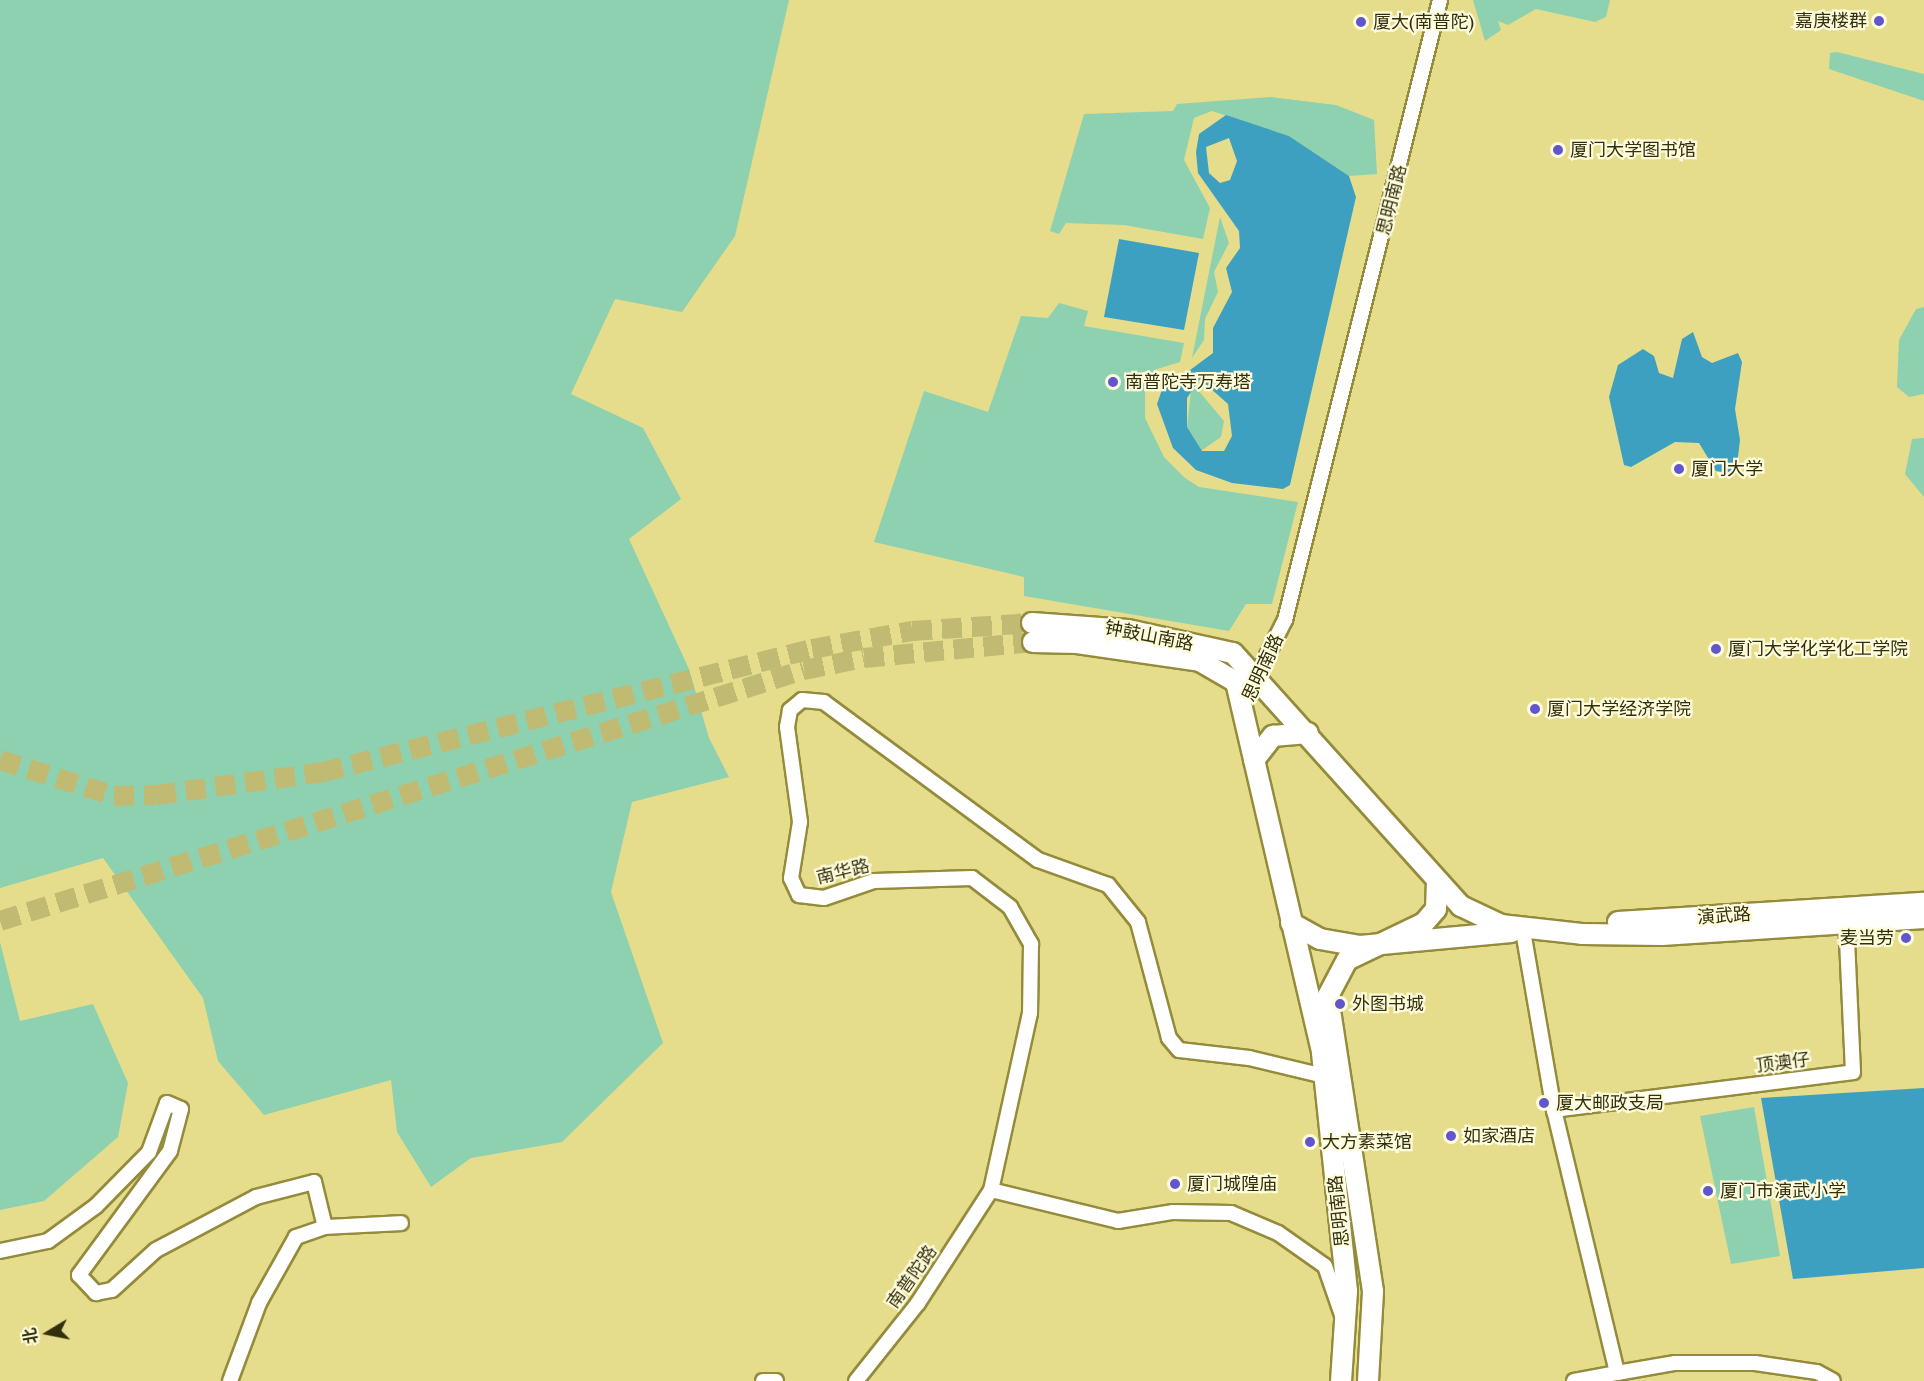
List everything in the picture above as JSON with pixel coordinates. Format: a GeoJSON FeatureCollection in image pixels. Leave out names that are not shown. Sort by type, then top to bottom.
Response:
{"type":"FeatureCollection","features":[{"type":"Feature","properties":{"kind":"main road","name":"钟鼓山南路"},"geometry":{"type":"LineString","coordinates":[[1243,703],[1236,682],[1200,661],[1032,632],[1128,630],[1233,653],[1257,674],[1437,882],[1461,906],[1523,931]]}},
{"type":"Feature","properties":{"kind":"main road","name":"思明南路"},"geometry":{"type":"LineString","coordinates":[[1243,703],[1324,1076],[1347,1292],[1341,1381]]}},
{"type":"Feature","properties":{"kind":"main road"},"geometry":{"type":"LineString","coordinates":[[1254,760],[1274,736],[1308,733]]}},
{"type":"Feature","properties":{"kind":"main road","name":"思明南路"},"geometry":{"type":"LineString","coordinates":[[1368,1381],[1373,1291],[1328,996],[1340,966],[1430,916],[1439,895],[1437,882]]}},
{"type":"Feature","properties":{"kind":"main road","name":"演武路"},"geometry":{"type":"LineString","coordinates":[[1846,915],[1924,903]]}},
{"type":"Feature","properties":{"kind":"main road","name":"演武路"},"geometry":{"type":"LineString","coordinates":[[1291,922],[1332,943],[1383,944],[1523,931],[1846,915],[1924,918]]}},
{"type":"Feature","properties":{"kind":"street","name":"思明南路"},"geometry":{"type":"LineString","coordinates":[[1243,703],[1285,620],[1440,0]]}},
{"type":"Feature","properties":{"kind":"street","name":"南华路"},"geometry":{"type":"LineString","coordinates":[[991,1190],[1030,1013],[1031,944],[1010,907],[972,878],[874,881],[824,898],[799,895],[791,878],[799,792],[787,727],[790,710],[802,700],[824,702],[868,731],[1038,860],[1108,885],[1138,922],[1169,1038],[1179,1050],[1249,1058],[1324,1076]]}},
{"type":"Feature","properties":{"kind":"street","name":"顶澳仔"},"geometry":{"type":"LineString","coordinates":[[1554,1110],[1853,1072],[1846,915]]}},
{"type":"Feature","properties":{"kind":"street"},"geometry":{"type":"LineString","coordinates":[[1523,931],[1554,1110],[1614,1376]]}},
{"type":"Feature","properties":{"kind":"street"},"geometry":{"type":"LineString","coordinates":[[0,1251],[48,1241],[96,1206],[149,1152],[167,1102],[181,1109],[170,1151],[87,1259],[79,1275],[83,1285],[96,1293],[112,1290],[133,1276],[156,1250],[256,1197],[297,1184],[314,1182],[326,1227]]}},
{"type":"Feature","properties":{"kind":"street"},"geometry":{"type":"LineString","coordinates":[[991,1190],[1118,1221],[1173,1212],[1231,1213],[1278,1233],[1325,1266],[1345,1323]]}},
{"type":"Feature","properties":{"kind":"street","name":"南普陀路"},"geometry":{"type":"LineString","coordinates":[[856,1381],[918,1303],[991,1190]]}},
{"type":"Feature","properties":{"kind":"street"},"geometry":{"type":"LineString","coordinates":[[230,1381],[259,1303],[296,1237],[326,1227],[401,1223]]}},
{"type":"Feature","properties":{"kind":"street"},"geometry":{"type":"LineString","coordinates":[[1575,1381],[1614,1376],[1675,1363],[1755,1363],[1817,1372],[1833,1381]]}},
{"type":"Feature","properties":{"kind":"street"},"geometry":{"type":"LineString","coordinates":[[763,1381],[776,1381]]}},
{"type":"Feature","properties":{"kind":"green space"},"geometry":{"type":"Polygon","coordinates":[[[0,0],[789,0],[735,236],[682,312],[615,299],[571,394],[643,428],[681,499],[629,539],[689,669],[709,738],[729,777],[632,802],[611,892],[663,1043],[562,1142],[471,1158],[431,1187],[397,1132],[391,1080],[264,1115],[218,1061],[203,998],[103,858],[0,888],[0,0]]]}},
{"type":"Feature","properties":{"kind":"green space"},"geometry":{"type":"Polygon","coordinates":[[[1473,0],[1610,0],[1606,17],[1595,22],[1536,9],[1508,25],[1498,21],[1501,30],[1485,41],[1473,0]]]}},
{"type":"Feature","properties":{"kind":"green space"},"geometry":{"type":"Polygon","coordinates":[[[1837,52],[1924,74],[1924,101],[1829,69],[1830,53],[1837,52]]]}},
{"type":"Feature","properties":{"kind":"green space"},"geometry":{"type":"Polygon","coordinates":[[[1270,97],[1336,105],[1374,120],[1377,174],[1349,176],[1289,136],[1212,111],[1194,118],[1184,160],[1210,208],[1203,239],[1124,225],[1066,223],[1059,234],[1050,231],[1084,114],[1173,111],[1177,104],[1270,97]]]}},
{"type":"Feature","properties":{"kind":"green space"},"geometry":{"type":"Polygon","coordinates":[[[1220,217],[1229,243],[1214,272],[1218,292],[1205,319],[1204,340],[1192,358],[1220,217]]]}},
{"type":"Feature","properties":{"kind":"green space"},"geometry":{"type":"Polygon","coordinates":[[[1059,303],[1088,311],[1084,326],[1184,343],[1180,362],[1154,370],[1145,391],[1145,418],[1164,457],[1185,478],[1199,487],[1298,502],[1272,604],[1246,604],[1229,631],[1024,596],[1024,577],[874,542],[924,391],[988,412],[1021,316],[1048,318],[1059,303]]]}},
{"type":"Feature","properties":{"kind":"green space"},"geometry":{"type":"Polygon","coordinates":[[[1924,307],[1924,394],[1909,397],[1897,387],[1899,340],[1916,309],[1924,307]]]}},
{"type":"Feature","properties":{"kind":"green space"},"geometry":{"type":"Polygon","coordinates":[[[1192,383],[1224,421],[1221,437],[1201,451],[1187,427],[1192,383]]]}},
{"type":"Feature","properties":{"kind":"green space"},"geometry":{"type":"Polygon","coordinates":[[[1924,438],[1924,497],[1905,474],[1912,439],[1924,438]]]}},
{"type":"Feature","properties":{"kind":"green space"},"geometry":{"type":"Polygon","coordinates":[[[0,942],[20,1021],[93,1004],[128,1083],[118,1137],[44,1201],[0,1210],[0,942]]]}},
{"type":"Feature","properties":{"kind":"green space"},"geometry":{"type":"Polygon","coordinates":[[[1754,1107],[1780,1256],[1731,1264],[1700,1116],[1754,1107]]]}},
{"type":"Feature","properties":{"kind":"water"},"geometry":{"type":"Polygon","coordinates":[[[1226,115],[1289,136],[1349,176],[1356,197],[1290,485],[1283,489],[1232,483],[1196,470],[1173,448],[1157,404],[1166,378],[1186,373],[1213,353],[1213,328],[1232,292],[1226,268],[1240,248],[1239,231],[1198,173],[1196,152],[1199,134],[1226,115]],[[1229,138],[1206,147],[1209,173],[1220,183],[1230,180],[1237,161],[1229,138]],[[1200,379],[1187,398],[1187,427],[1202,451],[1224,451],[1232,436],[1228,404],[1200,379]]]}},
{"type":"Feature","properties":{"kind":"water"},"geometry":{"type":"Polygon","coordinates":[[[1119,239],[1199,253],[1184,330],[1104,317],[1119,239]]]}},
{"type":"Feature","properties":{"kind":"water"},"geometry":{"type":"Polygon","coordinates":[[[1693,332],[1702,357],[1712,363],[1738,353],[1742,362],[1735,409],[1740,440],[1736,474],[1716,471],[1699,443],[1675,442],[1631,467],[1624,465],[1609,397],[1618,365],[1643,349],[1654,356],[1659,373],[1673,378],[1682,339],[1693,332]]]}},
{"type":"Feature","properties":{"kind":"water"},"geometry":{"type":"Polygon","coordinates":[[[1924,1088],[1924,1268],[1793,1279],[1761,1098],[1924,1088]]]}},
{"type":"Feature","properties":{"kind":"tunnel"},"geometry":{"type":"LineString","coordinates":[[0,760],[114,796],[156,795],[323,772],[812,649],[912,631],[1032,623]]}},
{"type":"Feature","properties":{"kind":"tunnel"},"geometry":{"type":"LineString","coordinates":[[0,921],[804,670],[864,658],[1033,642]]}},
{"type":"Feature","properties":{"kind":"place","name":"嘉庚楼群"},"geometry":{"type":"Point","coordinates":[1879,21]}},
{"type":"Feature","properties":{"kind":"place","name":"厦大(南普陀)"},"geometry":{"type":"Point","coordinates":[1361,22]}},
{"type":"Feature","properties":{"kind":"place","name":"厦门大学图书馆"},"geometry":{"type":"Point","coordinates":[1558,150]}},
{"type":"Feature","properties":{"kind":"place","name":"南普陀寺万寿塔"},"geometry":{"type":"Point","coordinates":[1113,382]}},
{"type":"Feature","properties":{"kind":"place","name":"厦门大学"},"geometry":{"type":"Point","coordinates":[1679,469]}},
{"type":"Feature","properties":{"kind":"place","name":"厦门大学化学化工学院"},"geometry":{"type":"Point","coordinates":[1716,649]}},
{"type":"Feature","properties":{"kind":"place","name":"厦门大学经济学院"},"geometry":{"type":"Point","coordinates":[1535,709]}},
{"type":"Feature","properties":{"kind":"place","name":"麦当劳"},"geometry":{"type":"Point","coordinates":[1906,938]}},
{"type":"Feature","properties":{"kind":"place","name":"外图书城"},"geometry":{"type":"Point","coordinates":[1340,1004]}},
{"type":"Feature","properties":{"kind":"place","name":"厦大邮政支局"},"geometry":{"type":"Point","coordinates":[1544,1103]}},
{"type":"Feature","properties":{"kind":"place","name":"如家酒店"},"geometry":{"type":"Point","coordinates":[1451,1136]}},
{"type":"Feature","properties":{"kind":"place","name":"大方素菜馆"},"geometry":{"type":"Point","coordinates":[1310,1142]}},
{"type":"Feature","properties":{"kind":"place","name":"厦门城隍庙"},"geometry":{"type":"Point","coordinates":[1175,1184]}},
{"type":"Feature","properties":{"kind":"place","name":"厦门市演武小学"},"geometry":{"type":"Point","coordinates":[1708,1191]}}]}
